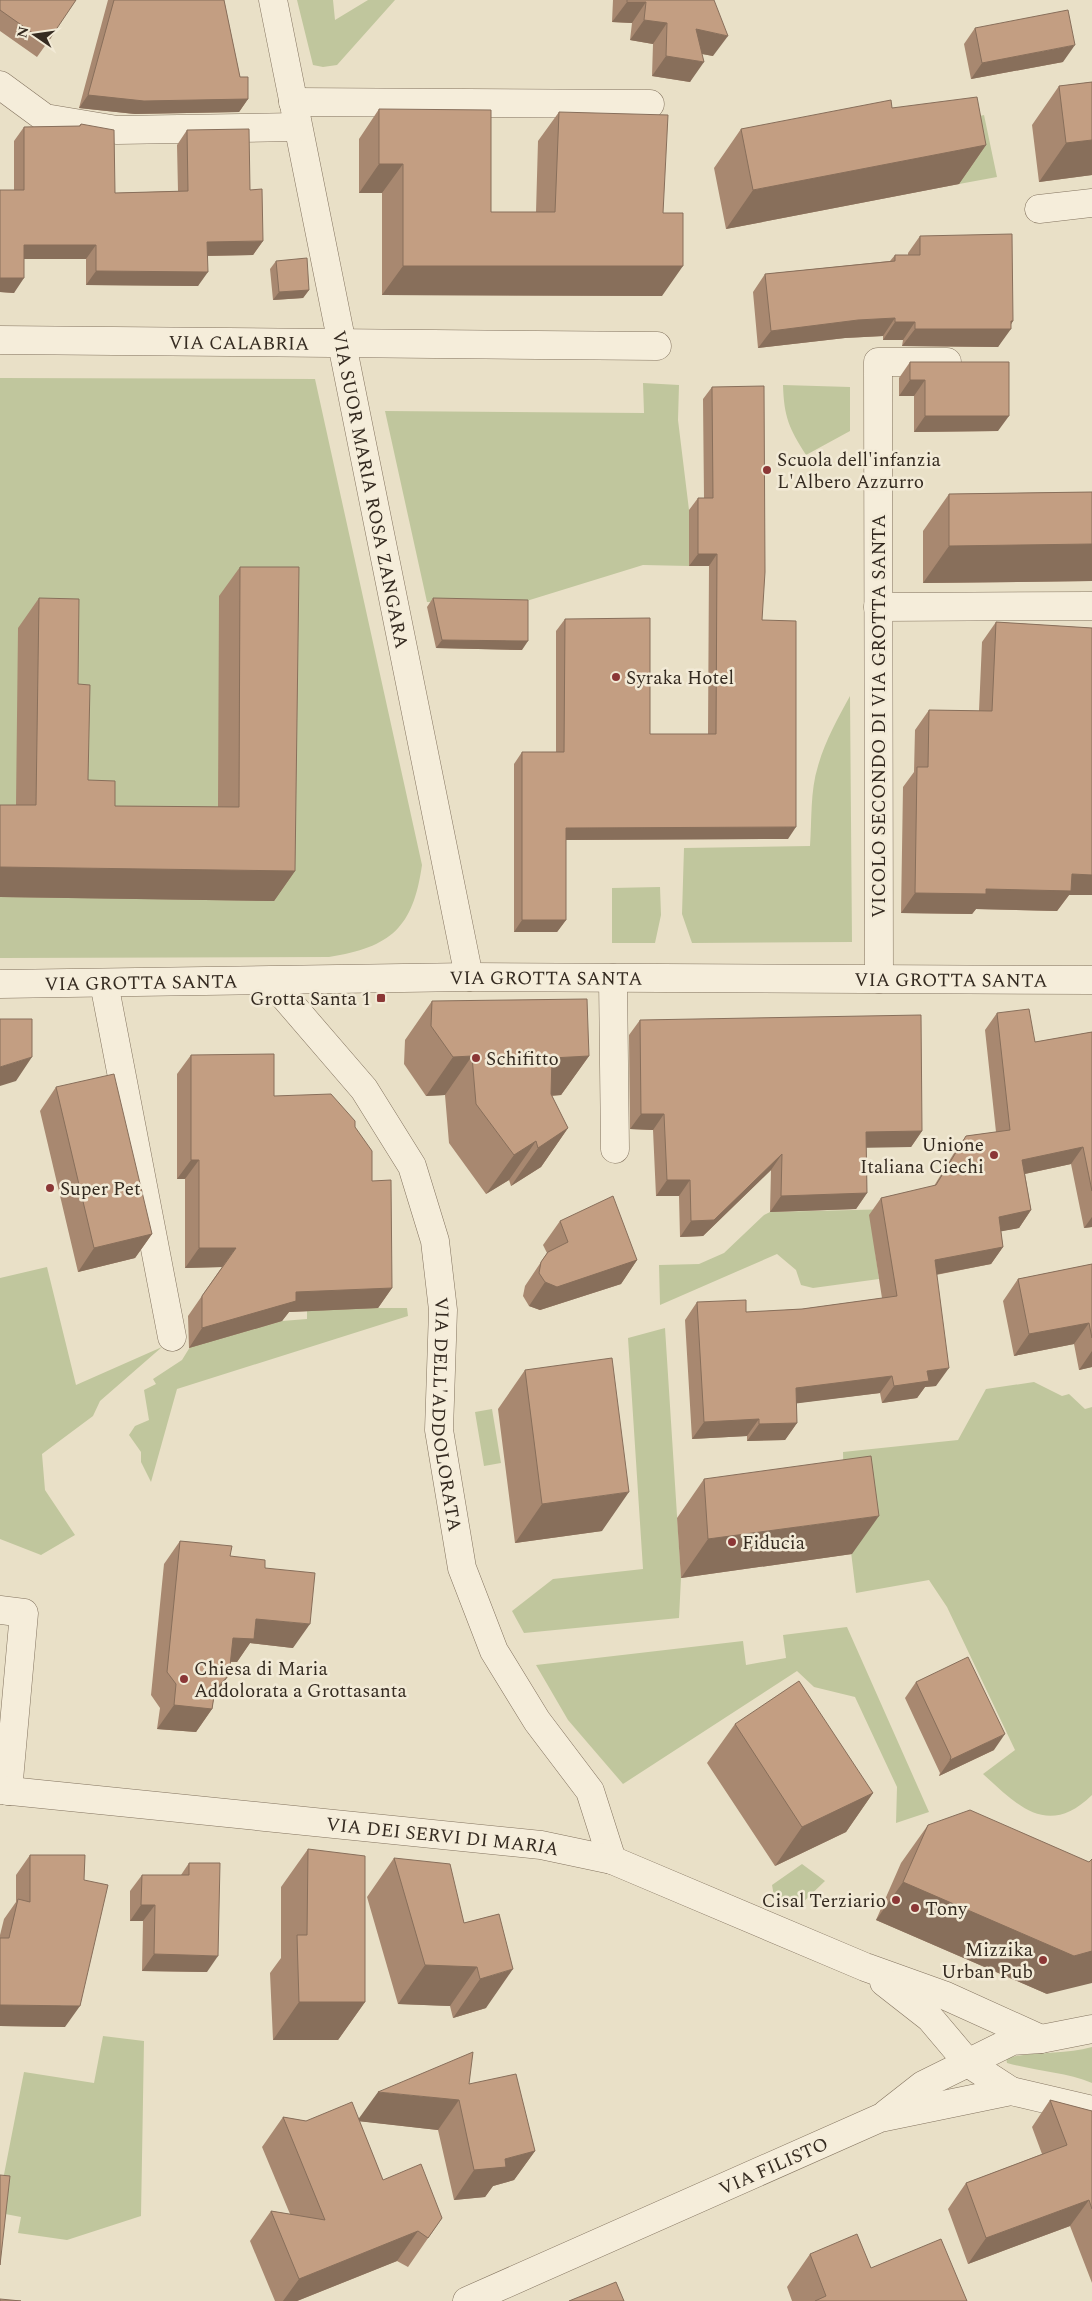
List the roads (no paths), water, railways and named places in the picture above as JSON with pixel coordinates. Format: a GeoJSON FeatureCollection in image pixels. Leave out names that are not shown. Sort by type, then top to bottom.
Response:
{"type":"FeatureCollection","features":[{"type":"Feature","properties":{"kind":"street","name":"VIA SUOR MARIA ROSA ZANGARA"},"geometry":{"type":"LineString","coordinates":[[273,0],[469,977]]}},
{"type":"Feature","properties":{"kind":"street"},"geometry":{"type":"LineString","coordinates":[[0,85],[45,118],[117,130],[295,114],[650,104]]}},
{"type":"Feature","properties":{"kind":"street"},"geometry":{"type":"LineString","coordinates":[[1039,209],[1092,203]]}},
{"type":"Feature","properties":{"kind":"street","name":"VIA CALABRIA"},"geometry":{"type":"LineString","coordinates":[[0,340],[656,346]]}},
{"type":"Feature","properties":{"kind":"street","name":"VICOLO SECONDO DI VIA GROTTA SANTA"},"geometry":{"type":"LineString","coordinates":[[879,979],[878,362],[977,362]]}},
{"type":"Feature","properties":{"kind":"street"},"geometry":{"type":"LineString","coordinates":[[878,607],[1092,606]]}},
{"type":"Feature","properties":{"kind":"street","name":"VIA GROTTA SANTA"},"geometry":{"type":"LineString","coordinates":[[0,984],[469,977],[1092,980]]}},
{"type":"Feature","properties":{"kind":"street"},"geometry":{"type":"LineString","coordinates":[[613,978],[615,1149]]}},
{"type":"Feature","properties":{"kind":"street","name":"VIA DELL'ADDOLORATA"},"geometry":{"type":"LineString","coordinates":[[271,981],[364,1089],[412,1166],[435,1241],[443,1310],[439,1430],[462,1568],[494,1651],[537,1721],[590,1791],[612,1860]]}},
{"type":"Feature","properties":{"kind":"street"},"geometry":{"type":"LineString","coordinates":[[104,983],[172,1338]]}},
{"type":"Feature","properties":{"kind":"street"},"geometry":{"type":"LineString","coordinates":[[4,1790],[12,1611]]}},
{"type":"Feature","properties":{"kind":"street","name":"VIA DEI SERVI DI MARIA"},"geometry":{"type":"LineString","coordinates":[[4,1790],[541,1845],[612,1860],[865,1967]]}},
{"type":"Feature","properties":{"kind":"street"},"geometry":{"type":"LineString","coordinates":[[865,1967],[946,1996],[1041,2039]]}},
{"type":"Feature","properties":{"kind":"street"},"geometry":{"type":"LineString","coordinates":[[865,1967],[930,2018],[968,2063],[1011,2091]]}},
{"type":"Feature","properties":{"kind":"street"},"geometry":{"type":"LineString","coordinates":[[880,2118],[923,2085],[1012,2041],[1041,2039],[1092,2030]]}},
{"type":"Feature","properties":{"kind":"street","name":"VIA FILISTO"},"geometry":{"type":"LineString","coordinates":[[467,2301],[880,2118],[1011,2091],[1092,2110]]}},
{"type":"Feature","properties":{"kind":"place","name":"Scuola dell'infanzia L'Albero Azzurro"},"geometry":{"type":"Point","coordinates":[767,470]}},
{"type":"Feature","properties":{"kind":"place","name":"Syraka Hotel"},"geometry":{"type":"Point","coordinates":[616,677]}},
{"type":"Feature","properties":{"kind":"place","name":"Grotta Santa 1"},"geometry":{"type":"Point","coordinates":[381,998]}},
{"type":"Feature","properties":{"kind":"place","name":"Schifitto"},"geometry":{"type":"Point","coordinates":[476,1058]}},
{"type":"Feature","properties":{"kind":"place","name":"Unione Italiana Ciechi"},"geometry":{"type":"Point","coordinates":[994,1155]}},
{"type":"Feature","properties":{"kind":"place","name":"Super Pet"},"geometry":{"type":"Point","coordinates":[50,1188]}},
{"type":"Feature","properties":{"kind":"place","name":"Fiducia"},"geometry":{"type":"Point","coordinates":[732,1542]}},
{"type":"Feature","properties":{"kind":"place","name":"Chiesa di Maria Addolorata a Grottasanta"},"geometry":{"type":"Point","coordinates":[184,1679]}},
{"type":"Feature","properties":{"kind":"place","name":"Cisal Terziario"},"geometry":{"type":"Point","coordinates":[896,1900]}},
{"type":"Feature","properties":{"kind":"place","name":"Tony"},"geometry":{"type":"Point","coordinates":[915,1908]}},
{"type":"Feature","properties":{"kind":"place","name":"Mizzika Urban Pub"},"geometry":{"type":"Point","coordinates":[1043,1960]}}]}
